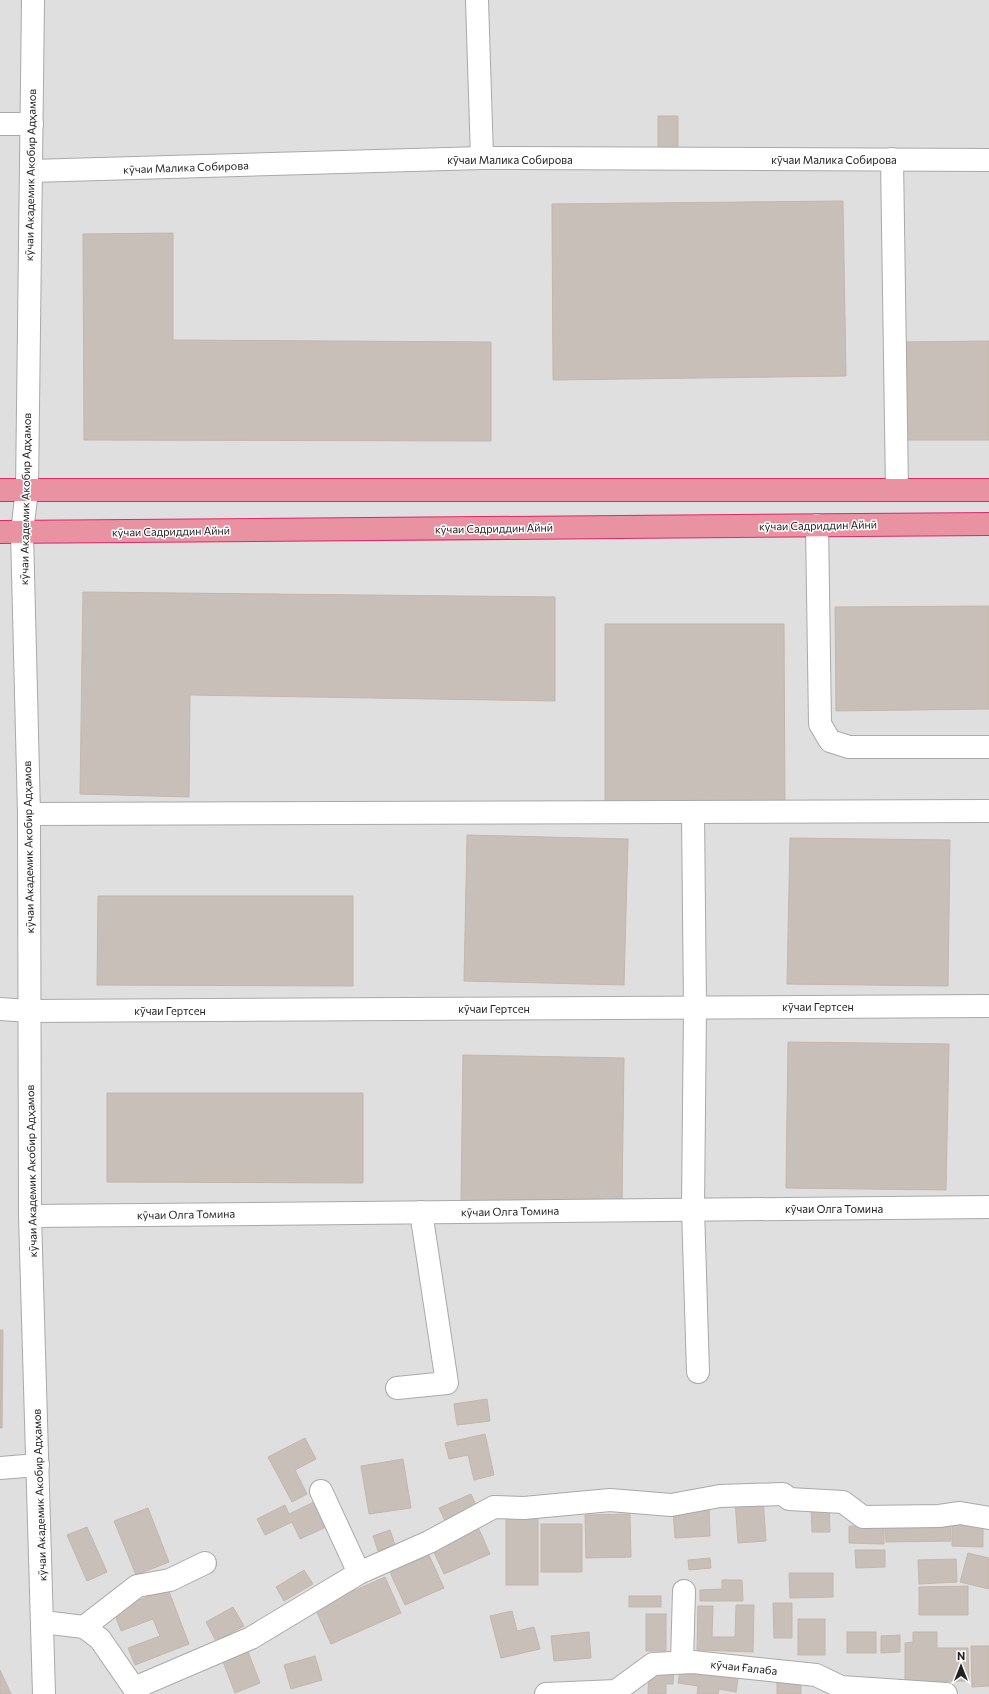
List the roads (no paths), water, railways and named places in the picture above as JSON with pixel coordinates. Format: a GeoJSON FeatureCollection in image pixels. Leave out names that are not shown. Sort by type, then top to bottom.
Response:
{"type":"FeatureCollection","features":[{"type":"Feature","properties":{"kind":"highway"},"geometry":{"type":"LineString","coordinates":[[0,490],[989,490]]}},
{"type":"Feature","properties":{"kind":"highway","name":"кӯчаи Садриддин Айнӣ"},"geometry":{"type":"LineString","coordinates":[[0,532],[989,524]]}},
{"type":"Feature","properties":{"kind":"street","name":"кӯчаи Академик Акобир Адҳамов"},"geometry":{"type":"LineString","coordinates":[[33,0],[32,124],[29,192],[27,490],[22,532],[29,814],[30,1216],[44,1694]]}},
{"type":"Feature","properties":{"kind":"street"},"geometry":{"type":"LineString","coordinates":[[477,0],[482,158]]}},
{"type":"Feature","properties":{"kind":"street"},"geometry":{"type":"LineString","coordinates":[[0,124],[32,124]]}},
{"type":"Feature","properties":{"kind":"street","name":"кӯчаи Малика Собирова"},"geometry":{"type":"LineString","coordinates":[[31,171],[482,158],[989,160]]}},
{"type":"Feature","properties":{"kind":"street"},"geometry":{"type":"LineString","coordinates":[[892,159],[897,490]]}},
{"type":"Feature","properties":{"kind":"street"},"geometry":{"type":"LineString","coordinates":[[818,525],[820,724],[830,741],[849,747],[989,747]]}},
{"type":"Feature","properties":{"kind":"street"},"geometry":{"type":"LineString","coordinates":[[29,814],[989,811]]}},
{"type":"Feature","properties":{"kind":"street"},"geometry":{"type":"LineString","coordinates":[[693,812],[695,1007],[693,1209],[698,1372]]}},
{"type":"Feature","properties":{"kind":"street","name":"кӯчаи Гертсен"},"geometry":{"type":"LineString","coordinates":[[0,1009],[29,1011],[989,1006]]}},
{"type":"Feature","properties":{"kind":"street","name":"кӯчаи Олга Томина"},"geometry":{"type":"LineString","coordinates":[[30,1216],[989,1207]]}},
{"type":"Feature","properties":{"kind":"street"},"geometry":{"type":"LineString","coordinates":[[397,1388],[447,1383],[421,1212]]}},
{"type":"Feature","properties":{"kind":"street"},"geometry":{"type":"LineString","coordinates":[[0,1468],[38,1465]]}},
{"type":"Feature","properties":{"kind":"street"},"geometry":{"type":"LineString","coordinates":[[321,1491],[359,1573]]}},
{"type":"Feature","properties":{"kind":"street"},"geometry":{"type":"LineString","coordinates":[[43,1622],[84,1627],[100,1639],[136,1691],[251,1638],[359,1573],[429,1542],[494,1507],[524,1508],[610,1500],[671,1504],[720,1496],[783,1494],[789,1499],[843,1502],[863,1517],[939,1516],[960,1513],[989,1518]]}},
{"type":"Feature","properties":{"kind":"street"},"geometry":{"type":"LineString","coordinates":[[84,1627],[137,1586],[170,1580],[205,1563]]}},
{"type":"Feature","properties":{"kind":"street"},"geometry":{"type":"LineString","coordinates":[[682,1662],[684,1591]]}},
{"type":"Feature","properties":{"kind":"street","name":"кӯчаи Ғалаба"},"geometry":{"type":"LineString","coordinates":[[546,1694],[616,1692],[653,1664],[693,1662],[816,1675],[841,1686],[946,1694]]}}]}
